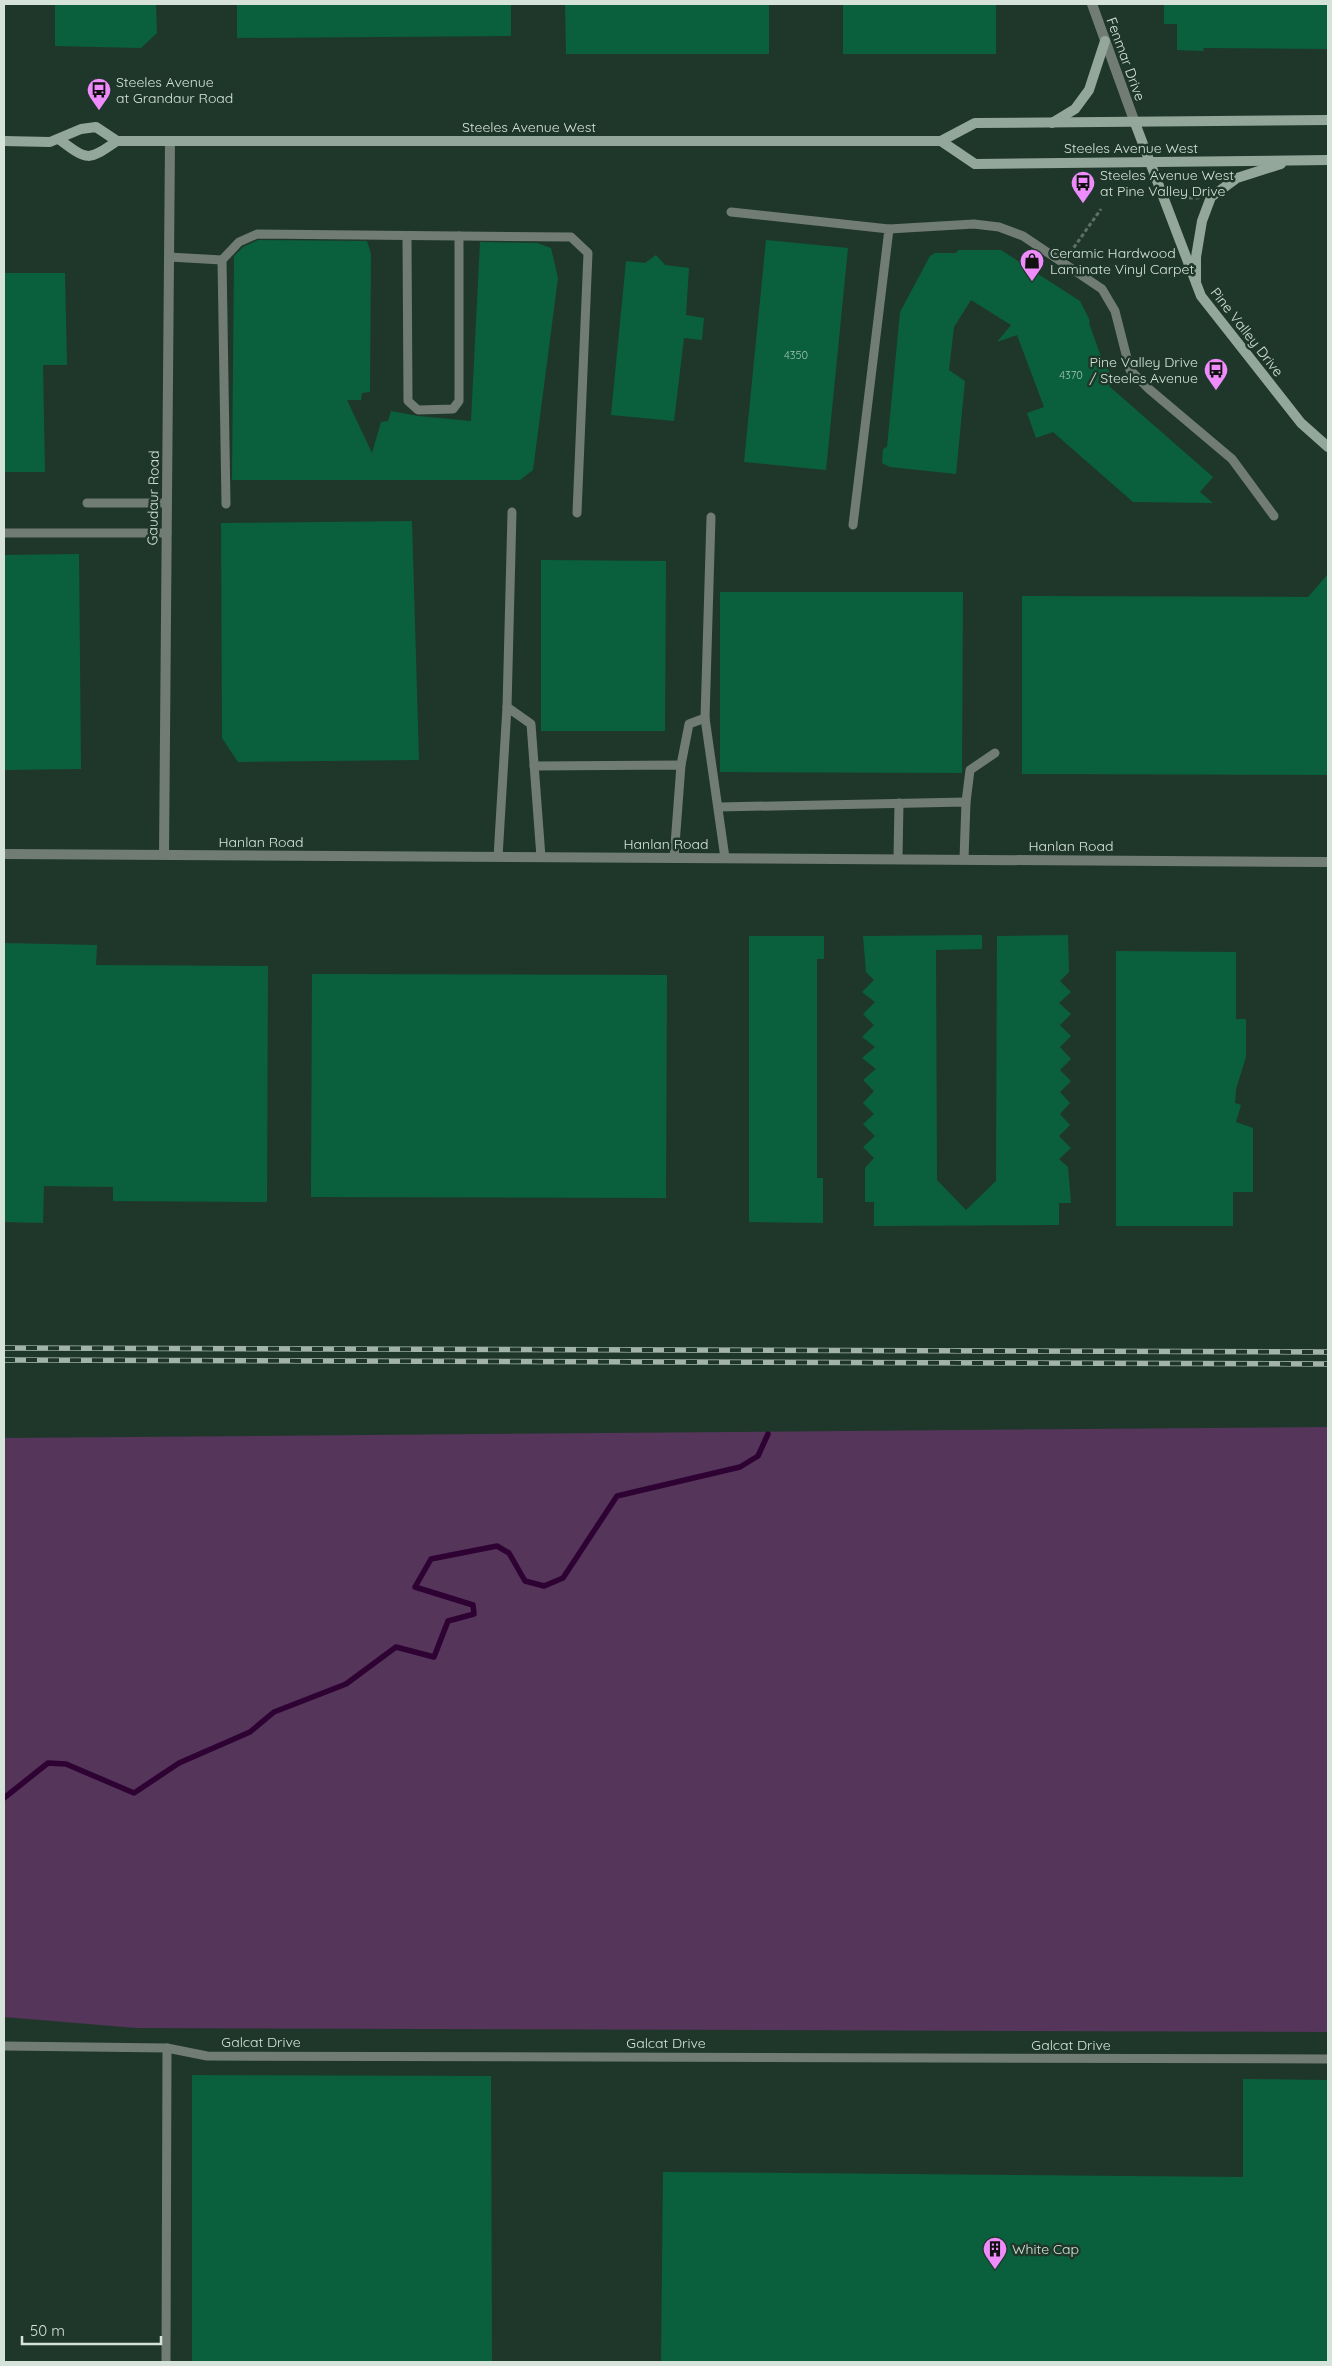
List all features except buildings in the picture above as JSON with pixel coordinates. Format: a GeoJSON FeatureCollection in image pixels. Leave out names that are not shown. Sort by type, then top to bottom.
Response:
{"type":"FeatureCollection","features":[{"type":"Feature","properties":{"kind":"main road"},"geometry":{"type":"LineString","coordinates":[[1052,123],[1075,109],[1090,90],[1105,41]]}},
{"type":"Feature","properties":{"kind":"main road","name":"Steeles Avenue West"},"geometry":{"type":"LineString","coordinates":[[117,141],[941,141],[975,123],[1328,120]]}},
{"type":"Feature","properties":{"kind":"main road","name":"Pine Valley Drive"},"geometry":{"type":"LineString","coordinates":[[1135,123],[1196,288],[1301,423],[1328,447]]}},
{"type":"Feature","properties":{"kind":"main road"},"geometry":{"type":"LineString","coordinates":[[4,141],[50,142],[60,140],[81,129],[96,127],[117,141],[96,156],[82,156],[60,140]]}},
{"type":"Feature","properties":{"kind":"main road","name":"Steeles Avenue West"},"geometry":{"type":"LineString","coordinates":[[941,141],[975,164],[1328,160]]}},
{"type":"Feature","properties":{"kind":"main road"},"geometry":{"type":"LineString","coordinates":[[1196,288],[1196,258],[1202,221],[1210,197],[1237,178],[1294,160]]}},
{"type":"Feature","properties":{"kind":"street","name":"Fenmar Drive"},"geometry":{"type":"LineString","coordinates":[[1092,4],[1135,123]]}},
{"type":"Feature","properties":{"kind":"street","name":"Gaudaur Road"},"geometry":{"type":"LineString","coordinates":[[164,855],[170,141]]}},
{"type":"Feature","properties":{"kind":"street","name":"Hanlan Road"},"geometry":{"type":"LineString","coordinates":[[4,854],[1328,862]]}},
{"type":"Feature","properties":{"kind":"lane"},"geometry":{"type":"LineString","coordinates":[[731,212],[889,229],[974,224],[999,227],[1023,236],[1102,289],[1115,311],[1130,370],[1149,389],[1232,459],[1274,516]]}},
{"type":"Feature","properties":{"kind":"lane"},"geometry":{"type":"LineString","coordinates":[[853,525],[889,229]]}},
{"type":"Feature","properties":{"kind":"lane"},"geometry":{"type":"LineString","coordinates":[[226,504],[222,260],[239,242],[257,234],[571,237],[588,253],[577,513]]}},
{"type":"Feature","properties":{"kind":"lane"},"geometry":{"type":"LineString","coordinates":[[407,236],[408,401],[418,410],[453,409],[459,401],[459,236]]}},
{"type":"Feature","properties":{"kind":"lane"},"geometry":{"type":"LineString","coordinates":[[169,257],[222,260]]}},
{"type":"Feature","properties":{"kind":"lane"},"geometry":{"type":"LineString","coordinates":[[87,503],[167,503]]}},
{"type":"Feature","properties":{"kind":"lane"},"geometry":{"type":"LineString","coordinates":[[498,857],[507,707],[512,512]]}},
{"type":"Feature","properties":{"kind":"lane"},"geometry":{"type":"LineString","coordinates":[[711,517],[705,718],[725,858]]}},
{"type":"Feature","properties":{"kind":"lane"},"geometry":{"type":"LineString","coordinates":[[4,533],[166,533]]}},
{"type":"Feature","properties":{"kind":"lane"},"geometry":{"type":"LineString","coordinates":[[507,707],[531,724],[542,857]]}},
{"type":"Feature","properties":{"kind":"lane"},"geometry":{"type":"LineString","coordinates":[[674,858],[681,765],[689,724],[705,718]]}},
{"type":"Feature","properties":{"kind":"lane"},"geometry":{"type":"LineString","coordinates":[[964,859],[966,802],[970,770],[995,753]]}},
{"type":"Feature","properties":{"kind":"lane"},"geometry":{"type":"LineString","coordinates":[[534,766],[681,765]]}},
{"type":"Feature","properties":{"kind":"lane"},"geometry":{"type":"LineString","coordinates":[[719,806],[966,802]]}},
{"type":"Feature","properties":{"kind":"lane"},"geometry":{"type":"LineString","coordinates":[[898,858],[899,803]]}},
{"type":"Feature","properties":{"kind":"lane","name":"Galcat Drive"},"geometry":{"type":"LineString","coordinates":[[4,2046],[167,2048],[217,2056],[1328,2059]]}},
{"type":"Feature","properties":{"kind":"lane"},"geometry":{"type":"LineString","coordinates":[[166,2362],[167,2048]]}},
{"type":"Feature","properties":{"kind":"path"},"geometry":{"type":"LineString","coordinates":[[1189,198],[1198,198]]}},
{"type":"Feature","properties":{"kind":"path"},"geometry":{"type":"LineString","coordinates":[[1062,263],[1101,209]]}},
{"type":"Feature","properties":{"kind":"shaded area"},"geometry":{"type":"Polygon","coordinates":[[[1328,1427],[1328,2032],[136,2028],[4,2017],[4,1438],[1328,1427]]]}},
{"type":"Feature","properties":{"kind":"waterway"},"geometry":{"type":"LineString","coordinates":[[4,1798],[48,1763],[66,1764],[134,1793],[179,1763],[250,1732],[274,1712],[346,1684],[396,1647],[434,1657],[448,1621],[474,1614],[473,1605],[415,1587],[431,1559],[497,1546],[509,1553],[525,1581],[544,1586],[563,1578],[617,1496],[740,1467],[758,1456],[768,1434]]}},
{"type":"Feature","properties":{"kind":"railway"},"geometry":{"type":"LineString","coordinates":[[4,1348],[1328,1352]]}},
{"type":"Feature","properties":{"kind":"railway"},"geometry":{"type":"LineString","coordinates":[[4,1360],[1328,1364]]}},
{"type":"Feature","properties":{"kind":"place","name":"Steeles Avenue at Grandaur Road"},"geometry":{"type":"Point","coordinates":[99,111]}},
{"type":"Feature","properties":{"kind":"place","name":"Steeles Avenue West at Pine Valley Drive"},"geometry":{"type":"Point","coordinates":[1083,204]}},
{"type":"Feature","properties":{"kind":"place","name":"Ceramic Hardwood Laminate Vinyl Carpet"},"geometry":{"type":"Point","coordinates":[1032,282]}},
{"type":"Feature","properties":{"kind":"place","name":"Pine Valley Drive / Steeles Avenue"},"geometry":{"type":"Point","coordinates":[1216,391]}},
{"type":"Feature","properties":{"kind":"place","name":"White Cap"},"geometry":{"type":"Point","coordinates":[995,2270]}}]}
